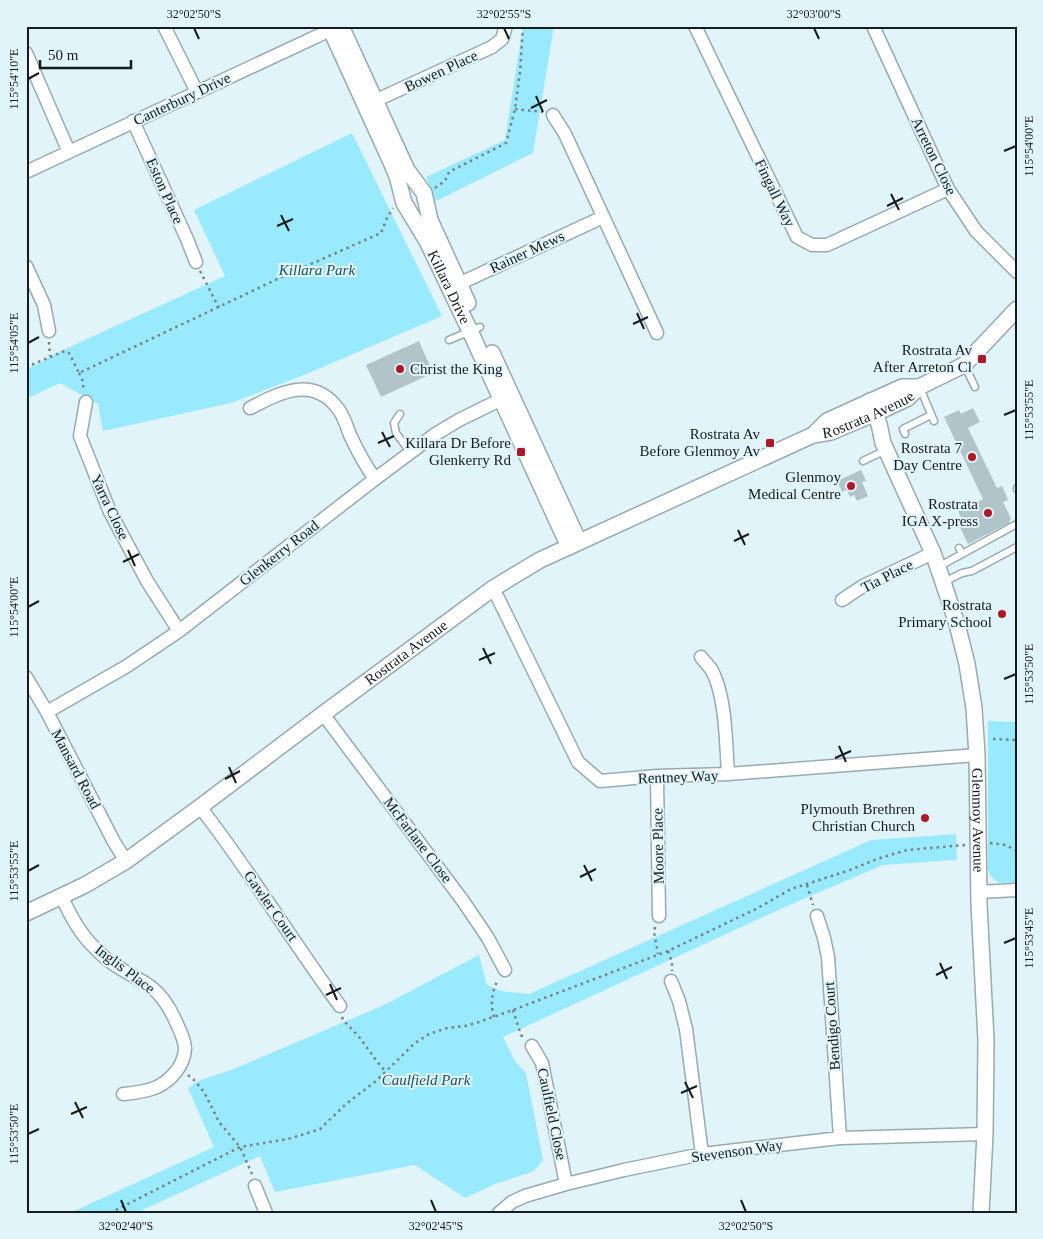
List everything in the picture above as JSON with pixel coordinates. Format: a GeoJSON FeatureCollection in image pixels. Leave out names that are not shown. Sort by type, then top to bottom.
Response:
{"type":"FeatureCollection","features":[{"type":"Feature","properties":{"kind":"street"},"geometry":{"type":"LineString","coordinates":[[164,26],[197,92]]}},
{"type":"Feature","properties":{"kind":"street","name":"Bowen Place"},"geometry":{"type":"LineString","coordinates":[[370,103],[492,47],[502,39],[506,26]]}},
{"type":"Feature","properties":{"kind":"street","name":"Fingall Way"},"geometry":{"type":"LineString","coordinates":[[695,26],[797,237],[812,245],[827,245],[948,189]]}},
{"type":"Feature","properties":{"kind":"street","name":"Arreton Close"},"geometry":{"type":"LineString","coordinates":[[873,26],[948,189],[976,231],[1017,272]]}},
{"type":"Feature","properties":{"kind":"street","name":"Canterbury Drive"},"geometry":{"type":"LineString","coordinates":[[26,172],[335,27]]}},
{"type":"Feature","properties":{"kind":"street","name":"Killara Drive"},"geometry":{"type":"LineString","coordinates":[[335,27],[370,103],[397,176],[404,203],[455,285]]}},
{"type":"Feature","properties":{"kind":"street"},"geometry":{"type":"LineString","coordinates":[[26,53],[68,152]]}},
{"type":"Feature","properties":{"kind":"street","name":"Killara Drive"},"geometry":{"type":"LineString","coordinates":[[370,103],[408,170],[424,193],[430,220],[455,285],[574,545]]}},
{"type":"Feature","properties":{"kind":"street"},"geometry":{"type":"LineString","coordinates":[[553,115],[565,134],[657,333]]}},
{"type":"Feature","properties":{"kind":"street","name":"Eston Place"},"geometry":{"type":"LineString","coordinates":[[134,121],[196,262]]}},
{"type":"Feature","properties":{"kind":"street","name":"Rainer Mews"},"geometry":{"type":"LineString","coordinates":[[455,285],[603,217]]}},
{"type":"Feature","properties":{"kind":"street"},"geometry":{"type":"LineString","coordinates":[[26,266],[44,305],[49,331]]}},
{"type":"Feature","properties":{"kind":"street","name":"Rostrata Avenue"},"geometry":{"type":"LineString","coordinates":[[26,913],[91,882],[126,861],[200,808],[492,589],[540,560],[813,435],[831,432],[868,410],[908,398],[920,387],[964,365],[1015,315]]}},
{"type":"Feature","properties":{"kind":"street"},"geometry":{"type":"LineString","coordinates":[[250,408],[273,396],[293,390],[310,389],[327,397],[340,411],[360,457],[375,478]]}},
{"type":"Feature","properties":{"kind":"street","name":"Glenkerry Road"},"geometry":{"type":"LineString","coordinates":[[46,712],[127,666],[179,632],[410,452],[459,420],[506,397]]}},
{"type":"Feature","properties":{"kind":"street","name":"Yarra Close"},"geometry":{"type":"LineString","coordinates":[[86,402],[80,436],[110,512],[147,581],[179,632]]}},
{"type":"Feature","properties":{"kind":"street","name":"Glenmoy Avenue"},"geometry":{"type":"LineString","coordinates":[[868,410],[879,424],[884,446],[944,582],[967,664],[974,708],[977,756],[978,892],[986,1040],[985,1134],[981,1213]]}},
{"type":"Feature","properties":{"kind":"street","name":"Tia Place"},"geometry":{"type":"LineString","coordinates":[[842,600],[863,586],[935,560]]}},
{"type":"Feature","properties":{"kind":"street","name":"Rentney Way"},"geometry":{"type":"LineString","coordinates":[[492,589],[578,762],[600,781],[977,756]]}},
{"type":"Feature","properties":{"kind":"street"},"geometry":{"type":"LineString","coordinates":[[701,657],[711,670],[723,707],[728,774]]}},
{"type":"Feature","properties":{"kind":"street","name":"Mansard Road"},"geometry":{"type":"LineString","coordinates":[[26,677],[126,861]]}},
{"type":"Feature","properties":{"kind":"street","name":"McFarlane Close"},"geometry":{"type":"LineString","coordinates":[[323,714],[463,902],[488,938],[505,970]]}},
{"type":"Feature","properties":{"kind":"street","name":"Moore Place"},"geometry":{"type":"LineString","coordinates":[[656,776],[659,916]]}},
{"type":"Feature","properties":{"kind":"street","name":"Gawler Court"},"geometry":{"type":"LineString","coordinates":[[200,808],[265,897],[340,1006]]}},
{"type":"Feature","properties":{"kind":"street"},"geometry":{"type":"LineString","coordinates":[[978,892],[1017,890]]}},
{"type":"Feature","properties":{"kind":"street","name":"Inglis Place"},"geometry":{"type":"LineString","coordinates":[[62,896],[69,912],[92,945],[111,963],[151,987],[164,1001],[174,1017],[185,1048],[178,1069]]}},
{"type":"Feature","properties":{"kind":"street","name":"Bendigo Court"},"geometry":{"type":"LineString","coordinates":[[817,916],[828,957],[840,1138]]}},
{"type":"Feature","properties":{"kind":"street"},"geometry":{"type":"LineString","coordinates":[[672,981],[686,1029],[702,1154]]}},
{"type":"Feature","properties":{"kind":"street","name":"Caulfield Close"},"geometry":{"type":"LineString","coordinates":[[532,1046],[542,1063],[566,1184]]}},
{"type":"Feature","properties":{"kind":"street"},"geometry":{"type":"LineString","coordinates":[[123,1094],[156,1088],[169,1080],[178,1069]]}},
{"type":"Feature","properties":{"kind":"street","name":"Stevenson Way"},"geometry":{"type":"LineString","coordinates":[[499,1213],[512,1202],[525,1196],[566,1184],[702,1154],[840,1138],[985,1134]]}},
{"type":"Feature","properties":{"kind":"street"},"geometry":{"type":"LineString","coordinates":[[255,1186],[266,1213]]}},
{"type":"Feature","properties":{"kind":"lane"},"geometry":{"type":"LineString","coordinates":[[449,340],[475,329]]}},
{"type":"Feature","properties":{"kind":"lane"},"geometry":{"type":"LineString","coordinates":[[964,365],[975,387]]}},
{"type":"Feature","properties":{"kind":"lane"},"geometry":{"type":"LineString","coordinates":[[905,434],[902,429],[933,418],[920,387]]}},
{"type":"Feature","properties":{"kind":"lane"},"geometry":{"type":"LineString","coordinates":[[400,414],[394,422],[396,433],[410,452]]}},
{"type":"Feature","properties":{"kind":"lane"},"geometry":{"type":"LineString","coordinates":[[863,461],[884,446]]}},
{"type":"Feature","properties":{"kind":"lane"},"geometry":{"type":"LineString","coordinates":[[935,560],[960,551],[1017,524]]}},
{"type":"Feature","properties":{"kind":"lane"},"geometry":{"type":"LineString","coordinates":[[944,582],[962,573],[972,571],[1017,547]]}},
{"type":"Feature","properties":{"kind":"path"},"geometry":{"type":"LineString","coordinates":[[434,188],[445,180],[449,172],[506,143],[520,72],[523,26]]}},
{"type":"Feature","properties":{"kind":"path"},"geometry":{"type":"LineString","coordinates":[[514,109],[553,115]]}},
{"type":"Feature","properties":{"kind":"path"},"geometry":{"type":"LineString","coordinates":[[79,373],[284,276],[381,233],[388,215],[396,207]]}},
{"type":"Feature","properties":{"kind":"path"},"geometry":{"type":"LineString","coordinates":[[196,262],[219,308]]}},
{"type":"Feature","properties":{"kind":"path"},"geometry":{"type":"LineString","coordinates":[[26,367],[65,351],[69,353],[82,378],[86,402]]}},
{"type":"Feature","properties":{"kind":"path"},"geometry":{"type":"LineString","coordinates":[[994,739],[1017,740]]}},
{"type":"Feature","properties":{"kind":"path"},"geometry":{"type":"LineString","coordinates":[[988,843],[1006,845],[1017,851]]}},
{"type":"Feature","properties":{"kind":"path"},"geometry":{"type":"LineString","coordinates":[[110,1213],[240,1147],[288,1139],[320,1129],[346,1104],[376,1081],[415,1043],[429,1034],[447,1028],[479,1022],[668,951],[764,905],[791,889],[906,850],[966,844]]}},
{"type":"Feature","properties":{"kind":"path"},"geometry":{"type":"LineString","coordinates":[[807,885],[817,916]]}},
{"type":"Feature","properties":{"kind":"path"},"geometry":{"type":"LineString","coordinates":[[659,916],[654,932],[659,954]]}},
{"type":"Feature","properties":{"kind":"path"},"geometry":{"type":"LineString","coordinates":[[668,951],[672,962],[672,981]]}},
{"type":"Feature","properties":{"kind":"path"},"geometry":{"type":"LineString","coordinates":[[494,1016],[492,1000],[496,982],[505,970]]}},
{"type":"Feature","properties":{"kind":"path"},"geometry":{"type":"LineString","coordinates":[[340,1006],[343,1020],[386,1070]]}},
{"type":"Feature","properties":{"kind":"path"},"geometry":{"type":"LineString","coordinates":[[513,1010],[521,1035],[532,1046]]}},
{"type":"Feature","properties":{"kind":"path"},"geometry":{"type":"LineString","coordinates":[[178,1069],[195,1081],[204,1092],[220,1122],[240,1147],[250,1168],[255,1186]]}},
{"type":"Feature","properties":{"kind":"green space"},"geometry":{"type":"Polygon","coordinates":[[[523,26],[554,26],[533,153],[436,201],[426,177],[505,140],[523,26]]]}},
{"type":"Feature","properties":{"kind":"green space","name":"Killara Park"},"geometry":{"type":"Polygon","coordinates":[[[352,133],[442,316],[304,375],[231,403],[103,431],[98,404],[60,383],[26,399],[26,369],[50,356],[225,276],[194,210],[352,133]]]}},
{"type":"Feature","properties":{"kind":"green space"},"geometry":{"type":"Polygon","coordinates":[[[988,721],[1017,722],[1017,883],[1007,884],[996,881],[988,870],[988,721]]]}},
{"type":"Feature","properties":{"kind":"green space","name":"Caulfield Park"},"geometry":{"type":"Polygon","coordinates":[[[956,834],[957,860],[883,865],[787,906],[503,1037],[515,1061],[526,1073],[543,1160],[534,1171],[495,1184],[465,1198],[415,1165],[275,1192],[260,1156],[136,1213],[70,1213],[214,1147],[188,1088],[198,1081],[231,1070],[382,1006],[479,955],[487,985],[501,991],[529,994],[871,840],[956,834]]]}},
{"type":"Feature","properties":{"kind":"building","name":"Christ the King"},"geometry":{"type":"Polygon","coordinates":[[[419,341],[433,373],[381,397],[366,365],[419,341]]]}},
{"type":"Feature","properties":{"kind":"building","name":"Rostrata 7 Day Centre"},"geometry":{"type":"Polygon","coordinates":[[[973,408],[980,422],[968,428],[997,488],[1002,486],[1008,500],[1003,502],[1011,518],[1009,523],[968,544],[958,523],[962,520],[958,511],[983,499],[944,417],[959,410],[961,414],[973,408]]]}},
{"type":"Feature","properties":{"kind":"building","name":"Glenmoy Medical Centre"},"geometry":{"type":"Polygon","coordinates":[[[861,470],[866,481],[862,482],[868,496],[857,501],[854,495],[850,497],[847,490],[842,492],[837,481],[861,470]]]}},
{"type":"Feature","properties":{"kind":"place","name":"Rostrata Av After Arreton Cl"},"geometry":{"type":"Point","coordinates":[982,359]}},
{"type":"Feature","properties":{"kind":"place","name":"Christ the King"},"geometry":{"type":"Point","coordinates":[400,369]}},
{"type":"Feature","properties":{"kind":"place","name":"Rostrata Av Before Glenmoy Av"},"geometry":{"type":"Point","coordinates":[770,443]}},
{"type":"Feature","properties":{"kind":"place","name":"Killara Dr Before Glenkerry Rd"},"geometry":{"type":"Point","coordinates":[521,452]}},
{"type":"Feature","properties":{"kind":"place","name":"Rostrata 7 Day Centre"},"geometry":{"type":"Point","coordinates":[972,457]}},
{"type":"Feature","properties":{"kind":"place","name":"Glenmoy Medical Centre"},"geometry":{"type":"Point","coordinates":[851,486]}},
{"type":"Feature","properties":{"kind":"place","name":"Rostrata IGA X-press"},"geometry":{"type":"Point","coordinates":[988,513]}},
{"type":"Feature","properties":{"kind":"place","name":"Rostrata Primary School"},"geometry":{"type":"Point","coordinates":[1002,614]}},
{"type":"Feature","properties":{"kind":"place","name":"Plymouth Brethren Christian Church"},"geometry":{"type":"Point","coordinates":[925,818]}}]}
